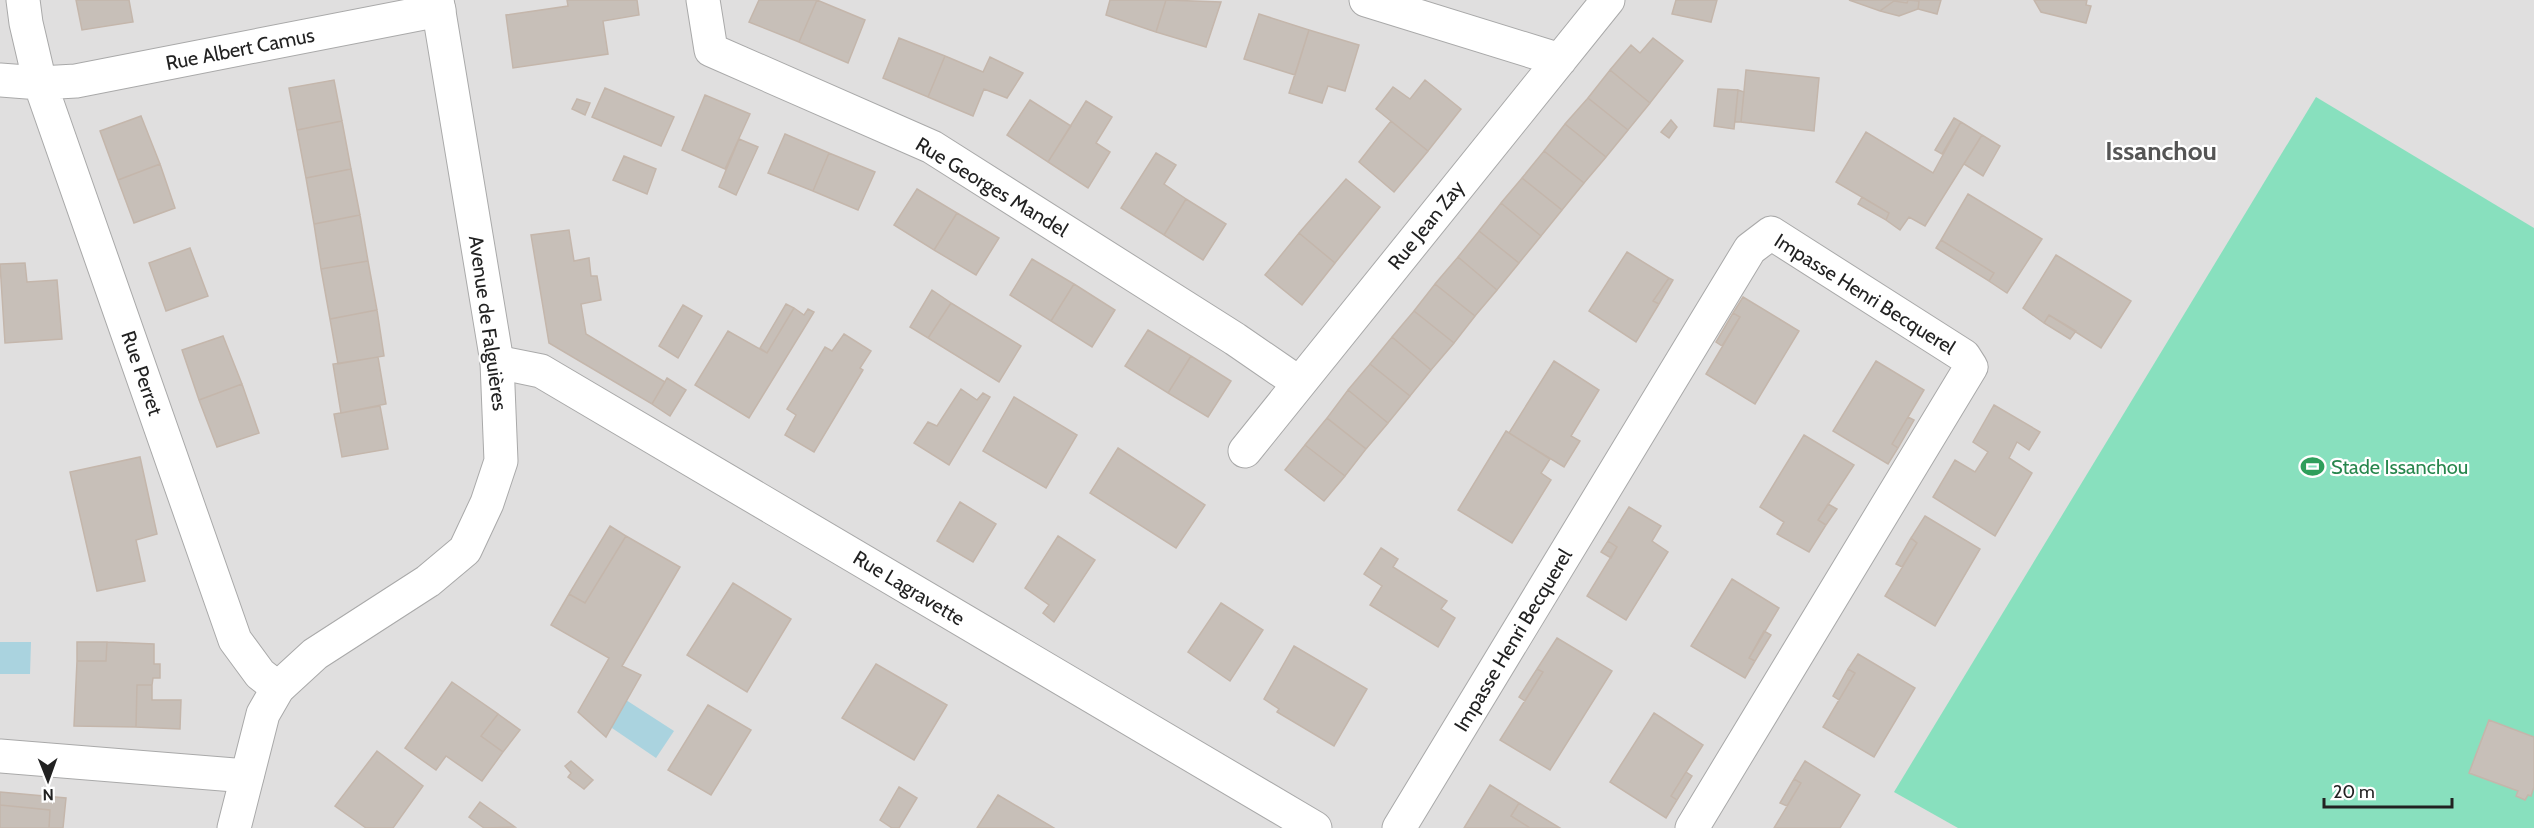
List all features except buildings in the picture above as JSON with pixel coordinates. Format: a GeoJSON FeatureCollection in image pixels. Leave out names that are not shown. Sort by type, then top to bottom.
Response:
{"type":"FeatureCollection","features":[{"type":"Feature","properties":{"kind":"street","name":"Rue Perret"},"geometry":{"type":"LineString","coordinates":[[23,0],[40,83],[235,640],[260,674],[278,688]]}},
{"type":"Feature","properties":{"kind":"street","name":"Rue Georges Mandel"},"geometry":{"type":"LineString","coordinates":[[704,0],[711,50],[932,147],[1235,339],[1299,383]]}},
{"type":"Feature","properties":{"kind":"street"},"geometry":{"type":"LineString","coordinates":[[1366,0],[1560,60]]}},
{"type":"Feature","properties":{"kind":"street","name":"Rue Jean Zay"},"geometry":{"type":"LineString","coordinates":[[1245,451],[1608,0]]}},
{"type":"Feature","properties":{"kind":"street","name":"Rue Albert Camus"},"geometry":{"type":"LineString","coordinates":[[40,83],[76,81],[438,5]]}},
{"type":"Feature","properties":{"kind":"street","name":"Avenue de Falguières"},"geometry":{"type":"LineString","coordinates":[[234,828],[263,714],[278,688],[315,654],[428,581],[465,550],[487,503],[501,461],[497,362],[438,5]]}},
{"type":"Feature","properties":{"kind":"street"},"geometry":{"type":"LineString","coordinates":[[0,80],[40,83]]}},
{"type":"Feature","properties":{"kind":"street","name":"Impasse Henri Becquerel"},"geometry":{"type":"LineString","coordinates":[[1399,828],[1750,249],[1771,233],[1964,356],[1971,367],[1692,828]]}},
{"type":"Feature","properties":{"kind":"street","name":"Rue Lagravette"},"geometry":{"type":"LineString","coordinates":[[497,362],[541,371],[1316,828]]}},
{"type":"Feature","properties":{"kind":"street"},"geometry":{"type":"LineString","coordinates":[[0,756],[247,776]]}},
{"type":"Feature","properties":{"kind":"shaded area"},"geometry":{"type":"Polygon","coordinates":[[[0,0],[2534,0],[2534,828],[0,828],[0,0]]]}},
{"type":"Feature","properties":{"kind":"green space","name":"Stade Issanchou"},"geometry":{"type":"Polygon","coordinates":[[[2316,97],[2534,228],[2534,828],[1958,828],[1894,792],[2316,97]]]}},
{"type":"Feature","properties":{"kind":"water"},"geometry":{"type":"Polygon","coordinates":[[[0,642],[31,642],[30,674],[0,674],[0,642]]]}},
{"type":"Feature","properties":{"kind":"water"},"geometry":{"type":"Polygon","coordinates":[[[626,700],[674,731],[656,758],[609,726],[626,700]]]}},
{"type":"Feature","properties":{"kind":"place","name":"Stade Issanchou"},"geometry":{"type":"Point","coordinates":[2313,467]}},
{"type":"Feature","properties":{"kind":"district","name":"Issanchou"},"geometry":{"type":"Point","coordinates":[2161,151]}}]}
